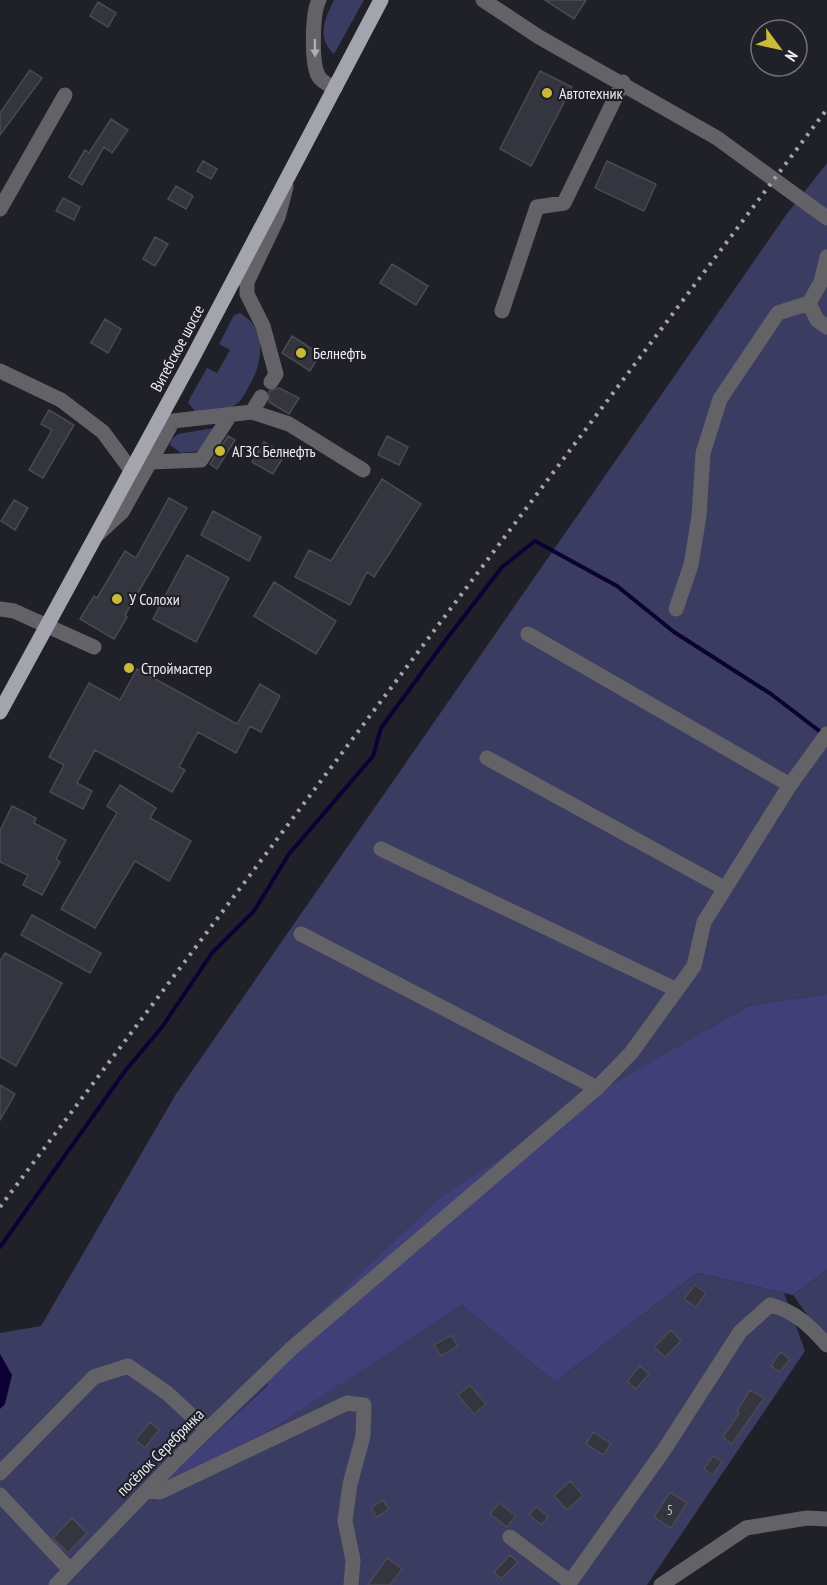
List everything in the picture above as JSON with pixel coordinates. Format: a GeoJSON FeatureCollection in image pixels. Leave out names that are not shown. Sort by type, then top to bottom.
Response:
{"type":"FeatureCollection","features":[{"type":"Feature","properties":{"kind":"main road","name":"Витебское шоссе"},"geometry":{"type":"LineString","coordinates":[[0,711],[288,178],[381,0]]}},
{"type":"Feature","properties":{"kind":"street"},"geometry":{"type":"LineString","coordinates":[[319,0],[314,17],[315,69],[320,80],[335,88]]}},
{"type":"Feature","properties":{"kind":"street"},"geometry":{"type":"LineString","coordinates":[[483,0],[539,37],[623,82],[717,138],[827,218]]}},
{"type":"Feature","properties":{"kind":"street"},"geometry":{"type":"LineString","coordinates":[[502,311],[537,207],[564,203],[623,82]]}},
{"type":"Feature","properties":{"kind":"street"},"geometry":{"type":"LineString","coordinates":[[0,209],[65,95]]}},
{"type":"Feature","properties":{"kind":"street"},"geometry":{"type":"LineString","coordinates":[[271,382],[276,374],[262,326],[247,294],[247,282],[278,217],[288,178]]}},
{"type":"Feature","properties":{"kind":"street"},"geometry":{"type":"LineString","coordinates":[[676,609],[691,565],[699,516],[703,453],[720,399],[778,313],[809,303],[821,282],[827,257]]}},
{"type":"Feature","properties":{"kind":"street"},"geometry":{"type":"LineString","coordinates":[[809,303],[817,320],[827,327]]}},
{"type":"Feature","properties":{"kind":"street"},"geometry":{"type":"LineString","coordinates":[[0,371],[61,400],[103,432],[131,470]]}},
{"type":"Feature","properties":{"kind":"street"},"geometry":{"type":"LineString","coordinates":[[252,412],[261,397]]}},
{"type":"Feature","properties":{"kind":"street"},"geometry":{"type":"LineString","coordinates":[[95,537],[123,512],[173,421],[252,412],[289,424],[363,470]]}},
{"type":"Feature","properties":{"kind":"street"},"geometry":{"type":"LineString","coordinates":[[151,462],[201,460],[231,414]]}},
{"type":"Feature","properties":{"kind":"street"},"geometry":{"type":"LineString","coordinates":[[0,609],[14,611],[94,648]]}},
{"type":"Feature","properties":{"kind":"street"},"geometry":{"type":"LineString","coordinates":[[528,634],[790,785]]}},
{"type":"Feature","properties":{"kind":"street","name":"посёлок Серебрянка"},"geometry":{"type":"LineString","coordinates":[[56,1585],[146,1491],[292,1348],[597,1088],[631,1053],[694,966],[704,922],[790,785],[827,734]]}},
{"type":"Feature","properties":{"kind":"street"},"geometry":{"type":"LineString","coordinates":[[487,758],[724,888]]}},
{"type":"Feature","properties":{"kind":"street"},"geometry":{"type":"LineString","coordinates":[[381,849],[676,990]]}},
{"type":"Feature","properties":{"kind":"street"},"geometry":{"type":"LineString","coordinates":[[301,934],[597,1088]]}},
{"type":"Feature","properties":{"kind":"street"},"geometry":{"type":"LineString","coordinates":[[510,1537],[569,1583],[664,1449],[740,1332],[770,1305],[788,1310],[811,1326],[827,1345]]}},
{"type":"Feature","properties":{"kind":"street"},"geometry":{"type":"LineString","coordinates":[[0,1473],[94,1377],[128,1366],[167,1393],[207,1430]]}},
{"type":"Feature","properties":{"kind":"street"},"geometry":{"type":"LineString","coordinates":[[146,1491],[160,1492],[347,1403],[364,1405],[363,1436],[350,1484],[345,1521],[353,1560],[351,1585]]}},
{"type":"Feature","properties":{"kind":"street"},"geometry":{"type":"LineString","coordinates":[[0,1495],[70,1570]]}},
{"type":"Feature","properties":{"kind":"street"},"geometry":{"type":"LineString","coordinates":[[661,1585],[746,1528],[807,1518],[827,1519]]}},
{"type":"Feature","properties":{"kind":"shaded area"},"geometry":{"type":"Polygon","coordinates":[[[334,0],[364,0],[334,54],[325,41],[324,28],[334,0]]]}},
{"type":"Feature","properties":{"kind":"shaded area"},"geometry":{"type":"Polygon","coordinates":[[[827,163],[827,994],[748,1006],[710,1028],[268,1384],[165,1481],[262,1434],[462,1305],[555,1382],[697,1273],[784,1293],[805,1351],[647,1585],[0,1585],[0,1333],[41,1326],[176,1094],[786,215],[827,163]]]}},
{"type":"Feature","properties":{"kind":"shaded area"},"geometry":{"type":"Polygon","coordinates":[[[240,313],[249,320],[259,337],[260,357],[254,377],[242,399],[235,405],[218,411],[195,411],[188,403],[190,398],[207,368],[217,373],[230,350],[219,344],[234,315],[240,313]]]}},
{"type":"Feature","properties":{"kind":"shaded area"},"geometry":{"type":"Polygon","coordinates":[[[220,427],[202,451],[181,453],[170,445],[171,440],[178,434],[220,427]]]}},
{"type":"Feature","properties":{"kind":"shaded area"},"geometry":{"type":"Polygon","coordinates":[[[827,994],[827,1270],[793,1295],[697,1273],[555,1382],[462,1305],[262,1435],[163,1482],[268,1385],[264,1366],[440,1198],[610,1086],[748,1006],[827,994]]]}},
{"type":"Feature","properties":{"kind":"shaded area"},"geometry":{"type":"Polygon","coordinates":[[[827,1270],[827,1343],[793,1295],[827,1270]]]}},
{"type":"Feature","properties":{"kind":"shaded area"},"geometry":{"type":"Polygon","coordinates":[[[0,1354],[12,1375],[5,1404],[0,1409],[0,1354]]]}},
{"type":"Feature","properties":{"kind":"building"},"geometry":{"type":"Polygon","coordinates":[[[545,0],[586,0],[574,19],[545,0]]]}},
{"type":"Feature","properties":{"kind":"building"},"geometry":{"type":"Polygon","coordinates":[[[98,2],[116,13],[108,27],[90,16],[98,2]]]}},
{"type":"Feature","properties":{"kind":"building"},"geometry":{"type":"Polygon","coordinates":[[[30,70],[42,78],[0,135],[0,113],[30,70]]]}},
{"type":"Feature","properties":{"kind":"building"},"geometry":{"type":"Polygon","coordinates":[[[540,71],[572,87],[531,166],[500,149],[540,71]]]}},
{"type":"Feature","properties":{"kind":"building"},"geometry":{"type":"Polygon","coordinates":[[[111,119],[128,130],[112,153],[104,147],[82,185],[69,177],[85,150],[89,153],[111,119]]]}},
{"type":"Feature","properties":{"kind":"building"},"geometry":{"type":"Polygon","coordinates":[[[203,161],[217,169],[211,179],[197,171],[203,161]]]}},
{"type":"Feature","properties":{"kind":"building"},"geometry":{"type":"Polygon","coordinates":[[[607,161],[656,184],[644,211],[595,188],[607,161]]]}},
{"type":"Feature","properties":{"kind":"building"},"geometry":{"type":"Polygon","coordinates":[[[176,186],[193,196],[186,209],[168,199],[176,186]]]}},
{"type":"Feature","properties":{"kind":"building"},"geometry":{"type":"Polygon","coordinates":[[[63,198],[80,207],[74,220],[56,211],[63,198]]]}},
{"type":"Feature","properties":{"kind":"building"},"geometry":{"type":"Polygon","coordinates":[[[155,237],[168,244],[155,266],[143,259],[155,237]]]}},
{"type":"Feature","properties":{"kind":"building"},"geometry":{"type":"Polygon","coordinates":[[[392,264],[428,286],[416,305],[380,283],[392,264]]]}},
{"type":"Feature","properties":{"kind":"building"},"geometry":{"type":"Polygon","coordinates":[[[105,319],[121,329],[108,353],[91,343],[105,319]]]}},
{"type":"Feature","properties":{"kind":"building","name":"Белнефть"},"geometry":{"type":"Polygon","coordinates":[[[292,336],[320,354],[310,371],[282,353],[292,336]]]}},
{"type":"Feature","properties":{"kind":"building"},"geometry":{"type":"Polygon","coordinates":[[[279,388],[299,398],[289,414],[269,402],[269,391],[279,388]]]}},
{"type":"Feature","properties":{"kind":"building"},"geometry":{"type":"Polygon","coordinates":[[[49,410],[74,425],[43,478],[29,470],[52,430],[41,424],[49,410]]]}},
{"type":"Feature","properties":{"kind":"building"},"geometry":{"type":"Polygon","coordinates":[[[228,436],[235,440],[217,469],[210,464],[228,436]]]}},
{"type":"Feature","properties":{"kind":"building"},"geometry":{"type":"Polygon","coordinates":[[[387,436],[408,447],[399,465],[378,455],[387,436]]]}},
{"type":"Feature","properties":{"kind":"building"},"geometry":{"type":"Polygon","coordinates":[[[264,442],[285,454],[273,474],[252,462],[264,442]]]}},
{"type":"Feature","properties":{"kind":"building"},"geometry":{"type":"Polygon","coordinates":[[[382,479],[421,504],[374,577],[367,572],[350,605],[295,577],[309,550],[331,561],[382,479]]]}},
{"type":"Feature","properties":{"kind":"building"},"geometry":{"type":"Polygon","coordinates":[[[169,498],[187,508],[125,615],[127,617],[114,639],[80,619],[94,596],[97,598],[125,551],[136,558],[169,498]]]}},
{"type":"Feature","properties":{"kind":"building"},"geometry":{"type":"Polygon","coordinates":[[[14,500],[28,508],[15,530],[1,521],[14,500]]]}},
{"type":"Feature","properties":{"kind":"building"},"geometry":{"type":"Polygon","coordinates":[[[213,511],[261,537],[249,561],[201,535],[213,511]]]}},
{"type":"Feature","properties":{"kind":"building"},"geometry":{"type":"Polygon","coordinates":[[[187,555],[229,578],[196,642],[153,619],[187,555]]]}},
{"type":"Feature","properties":{"kind":"building"},"geometry":{"type":"Polygon","coordinates":[[[274,582],[336,621],[316,654],[254,616],[274,582]]]}},
{"type":"Feature","properties":{"kind":"building"},"geometry":{"type":"Polygon","coordinates":[[[137,669],[237,724],[260,684],[280,696],[261,732],[250,726],[236,753],[198,732],[179,767],[185,770],[172,792],[95,750],[77,783],[92,791],[83,809],[50,792],[64,765],[49,757],[89,683],[120,700],[137,669]]]}},
{"type":"Feature","properties":{"kind":"building"},"geometry":{"type":"Polygon","coordinates":[[[120,785],[156,808],[150,818],[191,841],[169,881],[135,861],[95,928],[61,909],[117,813],[107,806],[120,785]]]}},
{"type":"Feature","properties":{"kind":"building"},"geometry":{"type":"Polygon","coordinates":[[[12,806],[36,818],[34,823],[66,840],[56,859],[60,862],[42,895],[23,885],[28,875],[0,862],[0,831],[12,806]]]}},
{"type":"Feature","properties":{"kind":"building"},"geometry":{"type":"Polygon","coordinates":[[[32,915],[101,953],[90,973],[21,935],[32,915]]]}},
{"type":"Feature","properties":{"kind":"building"},"geometry":{"type":"Polygon","coordinates":[[[5,953],[62,983],[16,1066],[0,1057],[0,961],[5,953]]]}},
{"type":"Feature","properties":{"kind":"building"},"geometry":{"type":"Polygon","coordinates":[[[0,1085],[15,1094],[0,1120],[0,1085]]]}},
{"type":"Feature","properties":{"kind":"building"},"geometry":{"type":"Polygon","coordinates":[[[695,1285],[706,1293],[696,1307],[684,1299],[695,1285]]]}},
{"type":"Feature","properties":{"kind":"building"},"geometry":{"type":"Polygon","coordinates":[[[671,1330],[681,1341],[665,1357],[654,1347],[671,1330]]]}},
{"type":"Feature","properties":{"kind":"building"},"geometry":{"type":"Polygon","coordinates":[[[451,1335],[458,1346],[441,1356],[434,1345],[451,1335]]]}},
{"type":"Feature","properties":{"kind":"building"},"geometry":{"type":"Polygon","coordinates":[[[780,1352],[790,1359],[780,1372],[771,1366],[780,1352]]]}},
{"type":"Feature","properties":{"kind":"building"},"geometry":{"type":"Polygon","coordinates":[[[640,1366],[649,1374],[636,1389],[627,1381],[640,1366]]]}},
{"type":"Feature","properties":{"kind":"building"},"geometry":{"type":"Polygon","coordinates":[[[470,1385],[486,1404],[474,1414],[458,1395],[470,1385]]]}},
{"type":"Feature","properties":{"kind":"building"},"geometry":{"type":"Polygon","coordinates":[[[750,1390],[764,1398],[732,1444],[723,1437],[739,1413],[737,1411],[750,1390]]]}},
{"type":"Feature","properties":{"kind":"building"},"geometry":{"type":"Polygon","coordinates":[[[150,1422],[159,1430],[145,1448],[135,1440],[150,1422]]]}},
{"type":"Feature","properties":{"kind":"building"},"geometry":{"type":"Polygon","coordinates":[[[593,1432],[611,1444],[603,1455],[586,1444],[593,1432]]]}},
{"type":"Feature","properties":{"kind":"building"},"geometry":{"type":"Polygon","coordinates":[[[713,1456],[722,1462],[713,1475],[704,1469],[713,1456]]]}},
{"type":"Feature","properties":{"kind":"building"},"geometry":{"type":"Polygon","coordinates":[[[570,1481],[583,1495],[567,1510],[554,1496],[570,1481]]]}},
{"type":"Feature","properties":{"kind":"building"},"geometry":{"type":"Polygon","coordinates":[[[670,1492],[687,1503],[671,1528],[654,1517],[670,1492]]]}},
{"type":"Feature","properties":{"kind":"building"},"geometry":{"type":"Polygon","coordinates":[[[383,1500],[389,1509],[377,1517],[371,1508],[383,1500]]]}},
{"type":"Feature","properties":{"kind":"building"},"geometry":{"type":"Polygon","coordinates":[[[499,1503],[516,1516],[507,1527],[490,1514],[499,1503]]]}},
{"type":"Feature","properties":{"kind":"building"},"geometry":{"type":"Polygon","coordinates":[[[536,1507],[548,1516],[542,1525],[529,1515],[536,1507]]]}},
{"type":"Feature","properties":{"kind":"building"},"geometry":{"type":"Polygon","coordinates":[[[72,1518],[87,1533],[68,1553],[53,1538],[72,1518]]]}},
{"type":"Feature","properties":{"kind":"building"},"geometry":{"type":"Polygon","coordinates":[[[510,1555],[518,1562],[501,1579],[494,1572],[510,1555]]]}},
{"type":"Feature","properties":{"kind":"building"},"geometry":{"type":"Polygon","coordinates":[[[387,1558],[402,1569],[390,1585],[368,1585],[387,1558]]]}},
{"type":"Feature","properties":{"kind":"waterway"},"geometry":{"type":"LineString","coordinates":[[0,1247],[125,1071],[162,1027],[212,953],[254,911],[289,854],[373,756],[381,728],[448,637],[502,567],[535,541],[617,586],[674,632],[771,694],[822,733]]}},
{"type":"Feature","properties":{"kind":"railway"},"geometry":{"type":"LineString","coordinates":[[0,1207],[827,109]]}},
{"type":"Feature","properties":{"kind":"place","name":"Автотехник"},"geometry":{"type":"Point","coordinates":[547,93]}},
{"type":"Feature","properties":{"kind":"place","name":"Белнефть"},"geometry":{"type":"Point","coordinates":[301,353]}},
{"type":"Feature","properties":{"kind":"place","name":"АГЗС Белнефть"},"geometry":{"type":"Point","coordinates":[220,451]}},
{"type":"Feature","properties":{"kind":"place","name":"У Солохи"},"geometry":{"type":"Point","coordinates":[117,599]}},
{"type":"Feature","properties":{"kind":"place","name":"Строймастер"},"geometry":{"type":"Point","coordinates":[129,668]}}]}
